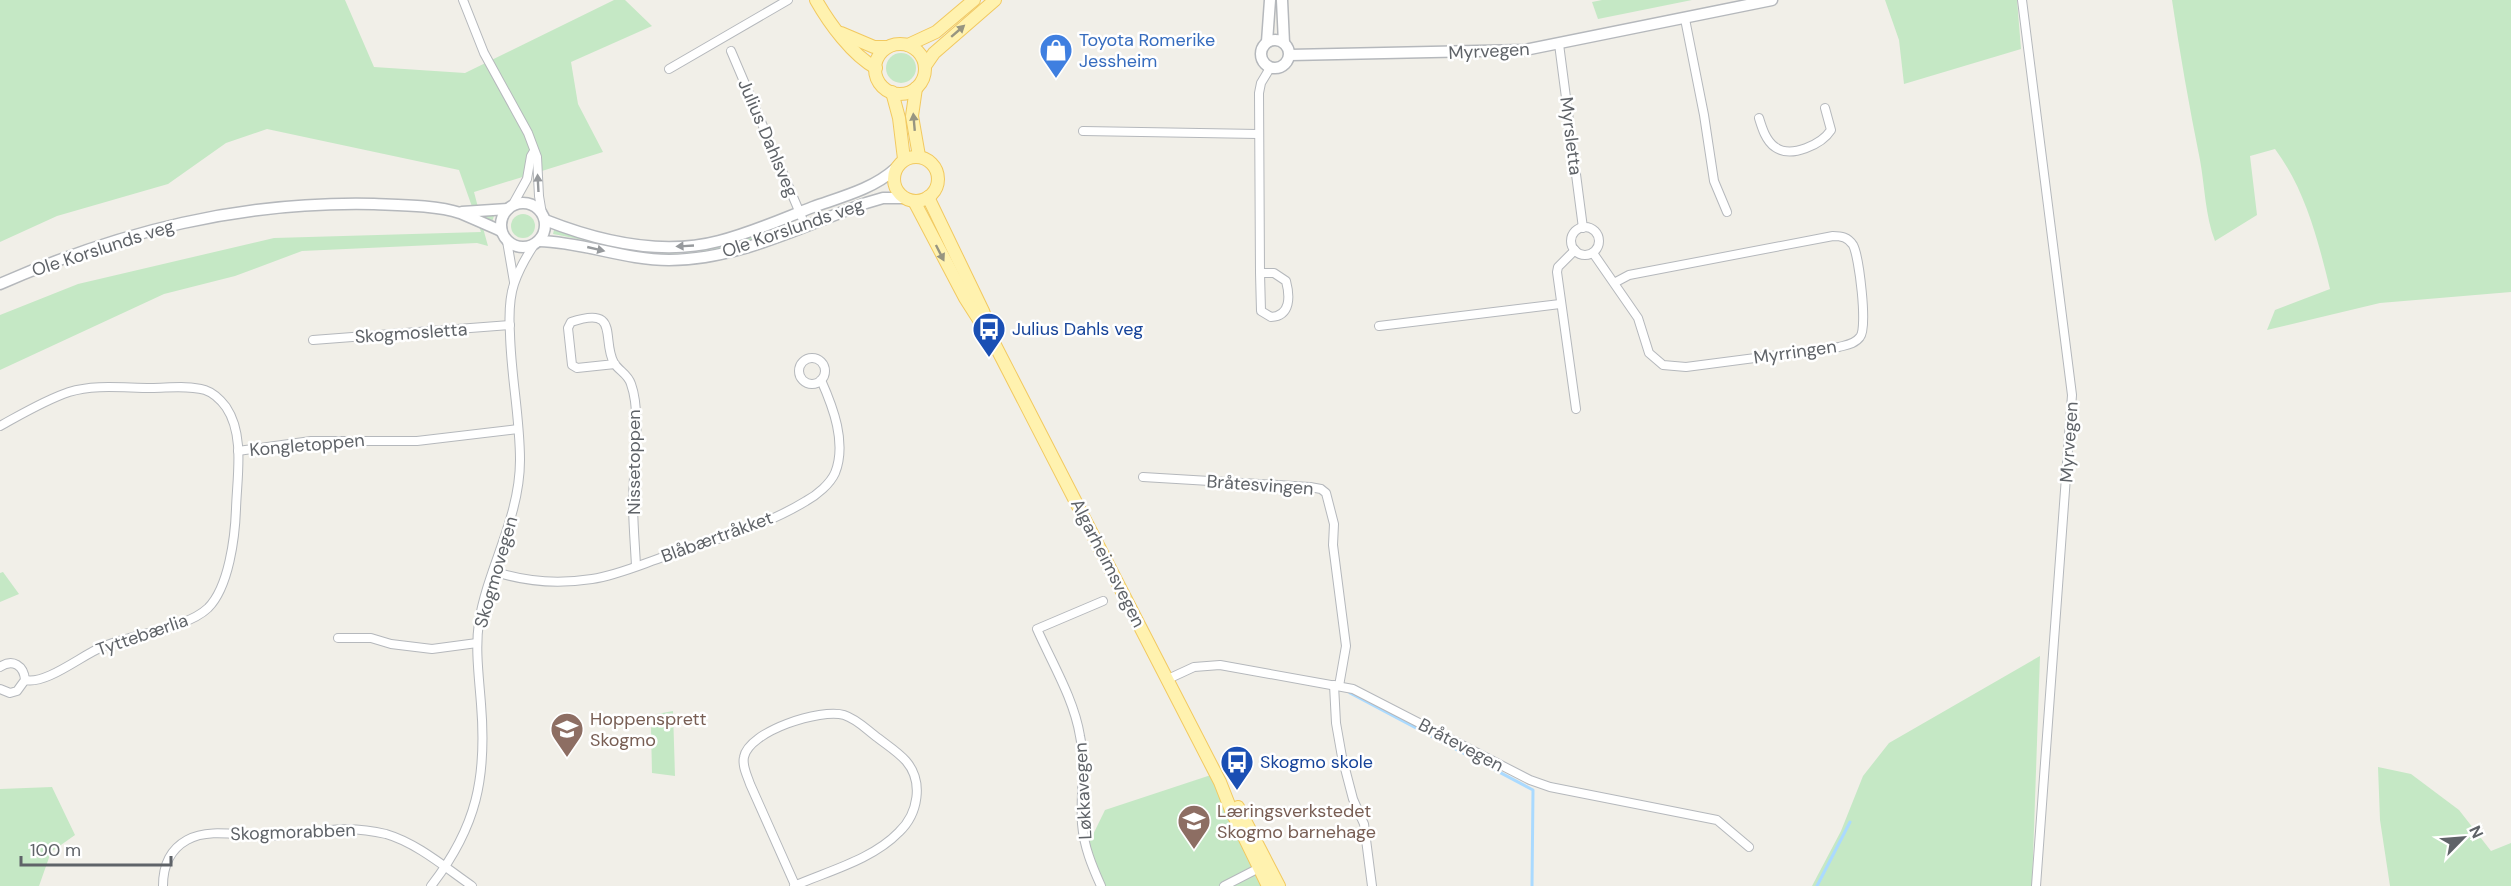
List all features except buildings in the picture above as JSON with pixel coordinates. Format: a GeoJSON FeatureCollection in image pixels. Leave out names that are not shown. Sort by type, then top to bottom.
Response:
{"type":"FeatureCollection","features":[{"type":"Feature","properties":{"kind":"main road"},"geometry":{"type":"LineString","coordinates":[[816,0],[854,51],[876,69]]}},
{"type":"Feature","properties":{"kind":"main road"},"geometry":{"type":"LineString","coordinates":[[840,32],[874,47],[908,45],[936,32],[974,0]]}},
{"type":"Feature","properties":{"kind":"main road"},"geometry":{"type":"LineString","coordinates":[[919,156],[912,116],[916,88],[923,78],[925,66],[934,53],[995,0]]}},
{"type":"Feature","properties":{"kind":"main road"},"geometry":{"type":"LineString","coordinates":[[908,45],[920,53],[925,66]]}},
{"type":"Feature","properties":{"kind":"main road"},"geometry":{"type":"LineString","coordinates":[[888,47],[877,60],[876,69],[882,85],[892,92],[904,93],[916,88]]}},
{"type":"Feature","properties":{"kind":"main road"},"geometry":{"type":"LineString","coordinates":[[892,92],[899,118],[900,164],[894,186],[909,199],[928,197],[937,185],[937,171],[928,160],[919,156],[900,164]]}},
{"type":"Feature","properties":{"kind":"main road","name":"Algarheimsvegen"},"geometry":{"type":"LineString","coordinates":[[928,197],[983,311],[995,345]]}},
{"type":"Feature","properties":{"kind":"main road","name":"Algarheimsvegen"},"geometry":{"type":"LineString","coordinates":[[909,199],[964,298],[995,345],[1168,679],[1220,782],[1231,810],[1263,866],[1279,886]]}},
{"type":"Feature","properties":{"kind":"main road","name":"Algarheimsvegen"},"geometry":{"type":"LineString","coordinates":[[1263,866],[1268,886]]}},
{"type":"Feature","properties":{"kind":"street"},"geometry":{"type":"LineString","coordinates":[[463,0],[484,53],[528,133],[537,157],[539,196],[545,231],[536,243],[523,248],[504,236],[502,219],[527,179],[534,151]]}},
{"type":"Feature","properties":{"kind":"street"},"geometry":{"type":"LineString","coordinates":[[669,69],[788,0]]}},
{"type":"Feature","properties":{"kind":"street"},"geometry":{"type":"LineString","coordinates":[[1270,0],[1270,26],[1267,42],[1262,49],[1262,58],[1270,68]]}},
{"type":"Feature","properties":{"kind":"street"},"geometry":{"type":"LineString","coordinates":[[1270,68],[1283,67],[1290,56],[1284,43],[1282,0]]}},
{"type":"Feature","properties":{"kind":"street","name":"Myrvegen"},"geometry":{"type":"LineString","coordinates":[[1290,56],[1511,51],[1559,44],[1772,0]]}},
{"type":"Feature","properties":{"kind":"street","name":"Myrvegen"},"geometry":{"type":"LineString","coordinates":[[2022,0],[2072,395],[2036,886]]}},
{"type":"Feature","properties":{"kind":"street"},"geometry":{"type":"LineString","coordinates":[[1685,19],[1704,115],[1711,170],[1727,212]]}},
{"type":"Feature","properties":{"kind":"street"},"geometry":{"type":"LineString","coordinates":[[1267,42],[1276,40],[1284,43]]}},
{"type":"Feature","properties":{"kind":"street","name":"Myrsletta"},"geometry":{"type":"LineString","coordinates":[[1559,44],[1583,228]]}},
{"type":"Feature","properties":{"kind":"street","name":"Julius Dahlsveg"},"geometry":{"type":"LineString","coordinates":[[731,51],[805,225]]}},
{"type":"Feature","properties":{"kind":"street"},"geometry":{"type":"LineString","coordinates":[[1260,273],[1274,273],[1286,281],[1287,309],[1281,315],[1271,317],[1262,311],[1260,273],[1257,134],[1259,93],[1261,83],[1270,68]]}},
{"type":"Feature","properties":{"kind":"street"},"geometry":{"type":"LineString","coordinates":[[1759,118],[1762,129],[1773,146],[1787,151],[1813,145],[1826,137],[1831,130],[1826,108]]}},
{"type":"Feature","properties":{"kind":"street"},"geometry":{"type":"LineString","coordinates":[[1083,131],[1257,134]]}},
{"type":"Feature","properties":{"kind":"street","name":"Ole Korslunds veg"},"geometry":{"type":"LineString","coordinates":[[543,217],[570,230],[624,242],[669,247],[717,242],[876,183],[900,164]]}},
{"type":"Feature","properties":{"kind":"street","name":"Ole Korslunds veg"},"geometry":{"type":"LineString","coordinates":[[536,243],[565,242],[620,255],[670,260],[719,254],[883,198],[909,199]]}},
{"type":"Feature","properties":{"kind":"street","name":"Ole Korslunds veg"},"geometry":{"type":"LineString","coordinates":[[0,284],[117,240],[195,219],[232,212],[303,205],[352,204],[396,205],[459,213],[510,208]]}},
{"type":"Feature","properties":{"kind":"street"},"geometry":{"type":"LineString","coordinates":[[510,208],[529,204],[543,217]]}},
{"type":"Feature","properties":{"kind":"street","name":"Ole Korslunds veg"},"geometry":{"type":"LineString","coordinates":[[459,213],[504,236]]}},
{"type":"Feature","properties":{"kind":"street"},"geometry":{"type":"LineString","coordinates":[[1583,228],[1592,229],[1598,236],[1598,246],[1593,253],[1585,255],[1575,250],[1572,244],[1572,236],[1583,228]]}},
{"type":"Feature","properties":{"kind":"street","name":"Skogmovegen"},"geometry":{"type":"LineString","coordinates":[[431,886],[463,836],[479,792],[482,740],[477,643],[482,607],[511,522],[518,490],[520,461],[511,370],[510,325],[514,282],[504,236]]}},
{"type":"Feature","properties":{"kind":"street","name":"Myrringen"},"geometry":{"type":"LineString","coordinates":[[1593,253],[1638,318],[1649,353],[1663,365],[1686,367],[1839,347],[1853,343],[1860,338],[1864,324],[1856,253],[1848,239],[1842,236],[1629,275],[1614,283]]}},
{"type":"Feature","properties":{"kind":"street","name":"Skogmovegen"},"geometry":{"type":"LineString","coordinates":[[514,282],[536,243]]}},
{"type":"Feature","properties":{"kind":"street"},"geometry":{"type":"LineString","coordinates":[[1575,250],[1558,267],[1560,303],[1576,409]]}},
{"type":"Feature","properties":{"kind":"street"},"geometry":{"type":"LineString","coordinates":[[1379,326],[1560,303]]}},
{"type":"Feature","properties":{"kind":"street","name":"Nissetoppen"},"geometry":{"type":"LineString","coordinates":[[615,364],[577,368],[572,365],[568,328],[571,322],[596,318],[604,322],[609,330],[610,350],[615,364],[626,374],[632,385],[635,404],[633,502],[636,566]]}},
{"type":"Feature","properties":{"kind":"street","name":"Skogmosletta"},"geometry":{"type":"LineString","coordinates":[[313,340],[510,325]]}},
{"type":"Feature","properties":{"kind":"street","name":"Blåbærtråkket"},"geometry":{"type":"LineString","coordinates":[[493,571],[534,581],[593,579],[628,570],[764,521],[808,500],[824,488],[835,473],[839,451],[837,425],[831,402],[821,380]]}},
{"type":"Feature","properties":{"kind":"street","name":"Kongletoppen"},"geometry":{"type":"LineString","coordinates":[[0,426],[72,391],[91,387],[182,387],[203,390],[215,395],[225,406],[235,427],[238,451],[311,441],[432,440],[518,429]]}},
{"type":"Feature","properties":{"kind":"street","name":"Tyttebærlia"},"geometry":{"type":"LineString","coordinates":[[0,689],[10,693],[17,691],[25,680],[40,680],[111,643],[185,622],[208,608],[220,588],[232,546],[238,451]]}},
{"type":"Feature","properties":{"kind":"street","name":"Bråtesvingen"},"geometry":{"type":"LineString","coordinates":[[1143,477],[1310,487],[1321,489],[1326,493],[1334,524],[1333,545],[1346,646],[1337,685]]}},
{"type":"Feature","properties":{"kind":"street","name":"Løkkavegen"},"geometry":{"type":"LineString","coordinates":[[1101,886],[1088,857],[1082,824],[1082,754],[1078,728],[1071,704],[1037,629],[1104,601]]}},
{"type":"Feature","properties":{"kind":"street"},"geometry":{"type":"LineString","coordinates":[[338,638],[371,638],[391,644],[432,649],[477,643]]}},
{"type":"Feature","properties":{"kind":"street"},"geometry":{"type":"LineString","coordinates":[[0,667],[10,663],[16,664],[24,674],[25,680]]}},
{"type":"Feature","properties":{"kind":"street","name":"Bråtevegen"},"geometry":{"type":"LineString","coordinates":[[1168,679],[1194,667],[1220,665],[1337,685],[1364,693],[1530,780],[1551,787],[1717,820],[1749,847]]}},
{"type":"Feature","properties":{"kind":"street"},"geometry":{"type":"LineString","coordinates":[[1337,685],[1342,757],[1353,800],[1364,824],[1372,886]]}},
{"type":"Feature","properties":{"kind":"street"},"geometry":{"type":"LineString","coordinates":[[842,715],[855,720],[907,762],[917,786],[916,802],[909,819],[900,832],[885,843],[848,864],[795,886],[750,784],[744,767],[744,756],[749,746],[761,736],[786,725],[810,717],[842,715]]}},
{"type":"Feature","properties":{"kind":"street","name":"Skogmorabben"},"geometry":{"type":"LineString","coordinates":[[163,886],[163,874],[173,852],[190,839],[210,834],[266,836],[333,828],[356,829],[388,835],[408,844],[472,886]]}},
{"type":"Feature","properties":{"kind":"street"},"geometry":{"type":"LineString","coordinates":[[1224,886],[1263,866]]}},
{"type":"Feature","properties":{"kind":"green space"},"geometry":{"type":"Polygon","coordinates":[[[0,0],[345,0],[374,67],[465,73],[614,0],[625,0],[652,26],[571,62],[578,104],[603,152],[474,192],[480,215],[494,216],[492,222],[480,217],[488,246],[477,243],[302,251],[235,276],[164,294],[0,370],[0,315],[78,284],[274,238],[481,232],[459,170],[267,129],[226,143],[168,184],[57,216],[0,242],[0,0]]]}},
{"type":"Feature","properties":{"kind":"green space"},"geometry":{"type":"Polygon","coordinates":[[[1692,0],[1598,19],[1592,2],[1692,0]]]}},
{"type":"Feature","properties":{"kind":"green space"},"geometry":{"type":"Polygon","coordinates":[[[1885,0],[2017,0],[2021,49],[1904,84],[1899,40],[1885,0]]]}},
{"type":"Feature","properties":{"kind":"green space"},"geometry":{"type":"Polygon","coordinates":[[[2172,0],[2511,0],[2511,292],[2380,303],[2267,330],[2275,310],[2330,289],[2321,252],[2295,181],[2275,149],[2250,156],[2257,215],[2215,241],[2207,211],[2172,0]]]}},
{"type":"Feature","properties":{"kind":"green space"},"geometry":{"type":"Polygon","coordinates":[[[901,53],[912,57],[916,68],[912,79],[901,83],[890,79],[886,68],[890,57],[901,53]]]}},
{"type":"Feature","properties":{"kind":"green space"},"geometry":{"type":"Polygon","coordinates":[[[523,214],[531,218],[535,226],[531,234],[523,238],[515,234],[511,226],[515,218],[523,214]]]}},
{"type":"Feature","properties":{"kind":"green space"},"geometry":{"type":"Polygon","coordinates":[[[783,227],[727,247],[669,254],[630,250],[553,234],[554,230],[631,250],[668,253],[725,246],[783,227]]]}},
{"type":"Feature","properties":{"kind":"green space"},"geometry":{"type":"Polygon","coordinates":[[[3,572],[19,594],[0,602],[0,573],[3,572]]]}},
{"type":"Feature","properties":{"kind":"green space"},"geometry":{"type":"Polygon","coordinates":[[[2040,656],[2032,886],[1812,886],[1841,831],[1863,776],[1889,743],[2040,656]]]}},
{"type":"Feature","properties":{"kind":"green space"},"geometry":{"type":"Polygon","coordinates":[[[673,711],[675,776],[652,773],[651,728],[657,714],[673,711]]]}},
{"type":"Feature","properties":{"kind":"green space"},"geometry":{"type":"Polygon","coordinates":[[[2378,767],[2411,774],[2459,810],[2491,851],[2511,843],[2511,886],[2390,886],[2380,820],[2378,767]]]}},
{"type":"Feature","properties":{"kind":"green space"},"geometry":{"type":"Polygon","coordinates":[[[1217,773],[1286,886],[1098,886],[1084,853],[1105,810],[1217,773]]]}},
{"type":"Feature","properties":{"kind":"green space"},"geometry":{"type":"Polygon","coordinates":[[[52,787],[75,835],[51,852],[39,886],[0,886],[0,789],[52,787]]]}},
{"type":"Feature","properties":{"kind":"waterway"},"geometry":{"type":"LineString","coordinates":[[1350,693],[1533,790],[1532,886]]}},
{"type":"Feature","properties":{"kind":"waterway"},"geometry":{"type":"LineString","coordinates":[[1817,886],[1850,822]]}},
{"type":"Feature","properties":{"kind":"place","name":"Toyota Romerike Jessheim"},"geometry":{"type":"Point","coordinates":[1056,79]}},
{"type":"Feature","properties":{"kind":"place","name":"Julius Dahls veg"},"geometry":{"type":"Point","coordinates":[989,358]}},
{"type":"Feature","properties":{"kind":"place","name":"Hoppensprett Skogmo"},"geometry":{"type":"Point","coordinates":[567,758]}},
{"type":"Feature","properties":{"kind":"place","name":"Skogmo skole"},"geometry":{"type":"Point","coordinates":[1237,791]}},
{"type":"Feature","properties":{"kind":"place","name":"Læringsverkstedet Skogmo barnehage"},"geometry":{"type":"Point","coordinates":[1194,850]}}]}
